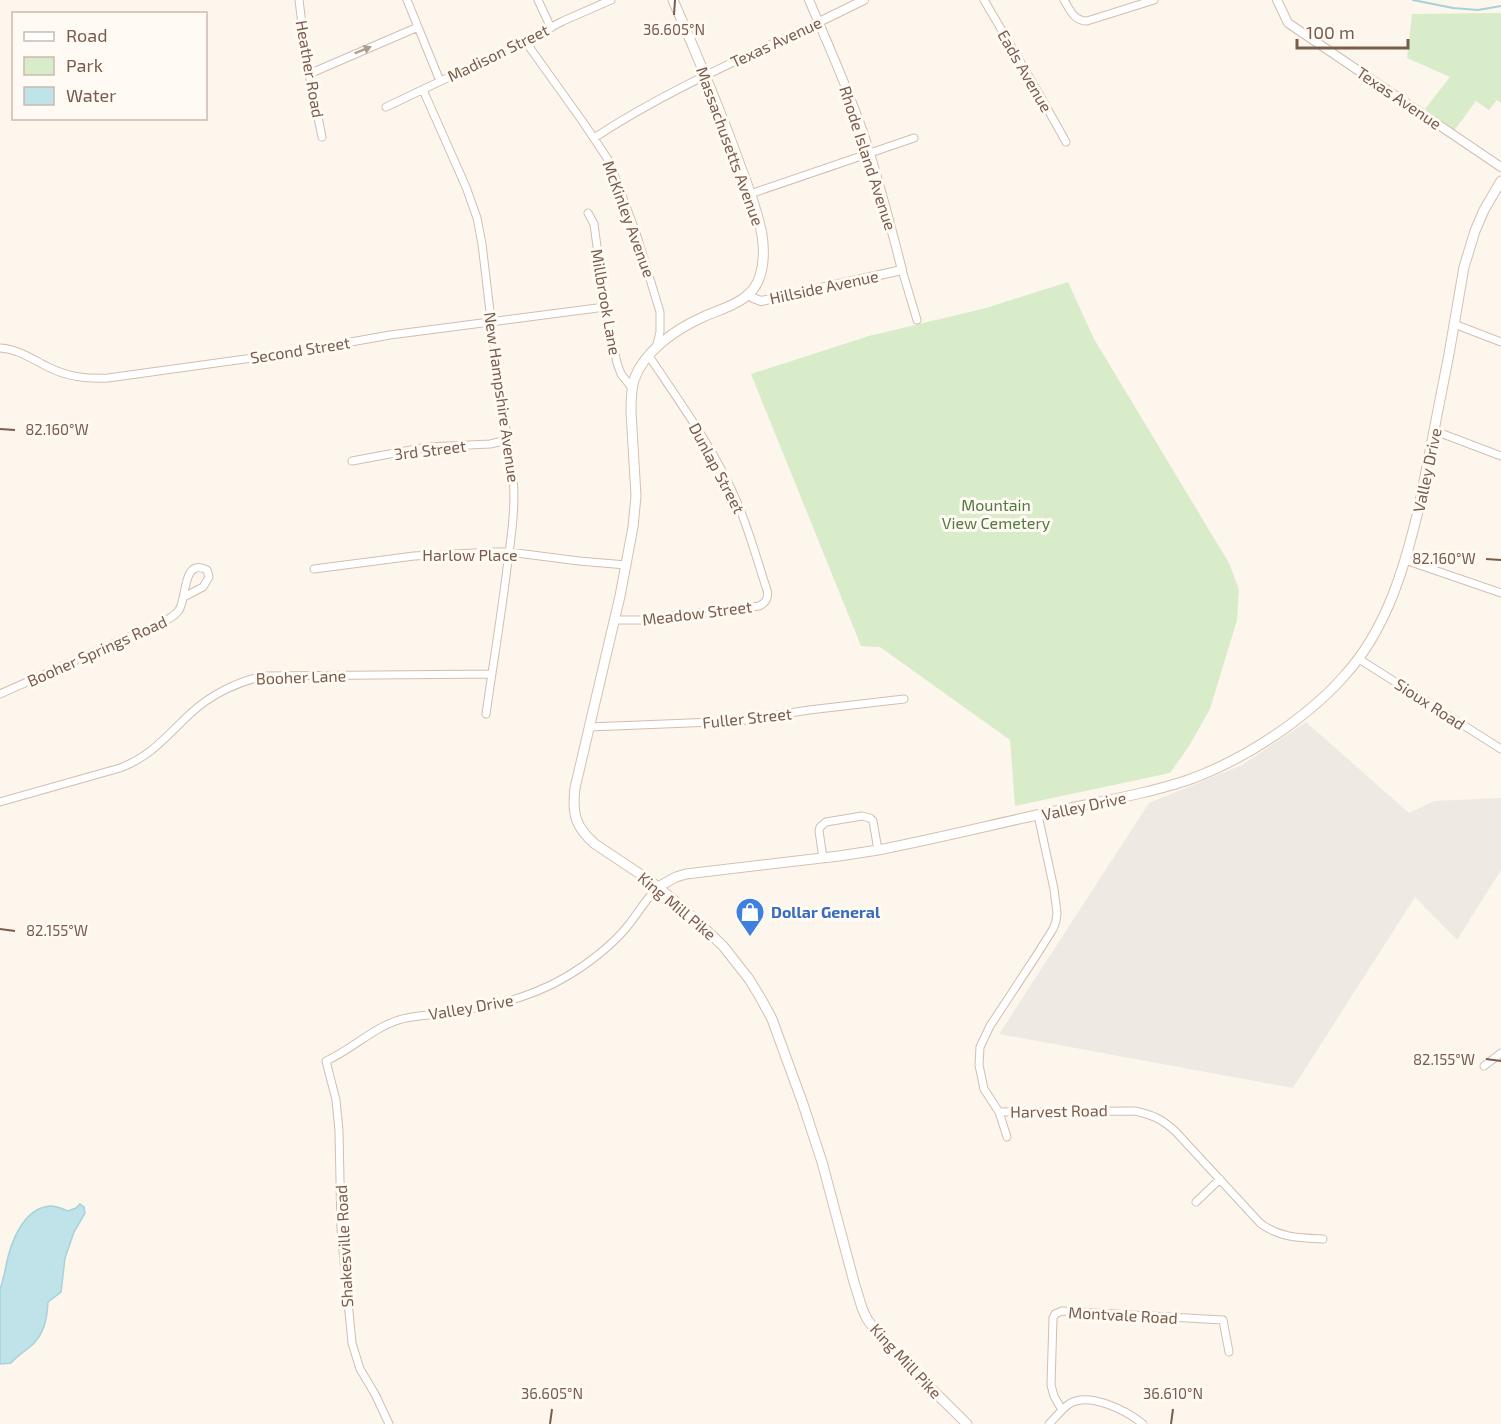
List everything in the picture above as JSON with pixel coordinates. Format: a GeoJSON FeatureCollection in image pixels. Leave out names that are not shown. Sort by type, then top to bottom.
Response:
{"type":"FeatureCollection","features":[{"type":"Feature","properties":{"kind":"main road","name":"Massachusetts Avenue"},"geometry":{"type":"LineString","coordinates":[[673,0],[722,114],[759,221],[763,250],[760,274],[748,294]]}},
{"type":"Feature","properties":{"kind":"main road","name":"Valley Drive"},"geometry":{"type":"LineString","coordinates":[[658,887],[686,874],[878,850],[1158,789],[1223,766],[1296,720],[1333,688],[1359,659],[1384,615],[1405,560],[1435,431],[1468,251],[1484,210],[1501,181]]}},
{"type":"Feature","properties":{"kind":"main road"},"geometry":{"type":"LineString","coordinates":[[649,356],[656,348],[686,326],[737,303],[748,294]]}},
{"type":"Feature","properties":{"kind":"main road","name":"King Mill Pike"},"geometry":{"type":"LineString","coordinates":[[649,356],[636,376],[632,388],[635,513],[615,620],[575,788],[575,818],[587,837],[595,844],[658,887],[701,924],[734,959],[760,997],[772,1019],[803,1104],[822,1162],[854,1282],[867,1319],[884,1342],[967,1424]]}},
{"type":"Feature","properties":{"kind":"street","name":"Heather Road"},"geometry":{"type":"LineString","coordinates":[[299,0],[309,74],[322,137]]}},
{"type":"Feature","properties":{"kind":"street"},"geometry":{"type":"LineString","coordinates":[[406,0],[440,81]]}},
{"type":"Feature","properties":{"kind":"street"},"geometry":{"type":"LineString","coordinates":[[537,0],[551,28]]}},
{"type":"Feature","properties":{"kind":"street","name":"Madison Street"},"geometry":{"type":"LineString","coordinates":[[386,107],[611,0]]}},
{"type":"Feature","properties":{"kind":"street","name":"Rhode Island Avenue"},"geometry":{"type":"LineString","coordinates":[[809,0],[843,79],[870,153],[916,320]]}},
{"type":"Feature","properties":{"kind":"street","name":"Texas Avenue"},"geometry":{"type":"LineString","coordinates":[[594,138],[622,119],[661,98],[864,0]]}},
{"type":"Feature","properties":{"kind":"street","name":"Eads Avenue"},"geometry":{"type":"LineString","coordinates":[[984,0],[1066,142]]}},
{"type":"Feature","properties":{"kind":"street"},"geometry":{"type":"LineString","coordinates":[[1064,0],[1074,16],[1082,21],[1154,0]]}},
{"type":"Feature","properties":{"kind":"street","name":"Texas Avenue"},"geometry":{"type":"LineString","coordinates":[[1277,0],[1288,23],[1501,167]]}},
{"type":"Feature","properties":{"kind":"street"},"geometry":{"type":"LineString","coordinates":[[309,74],[418,27]]}},
{"type":"Feature","properties":{"kind":"street","name":"McKinley Avenue"},"geometry":{"type":"LineString","coordinates":[[525,41],[594,138],[609,161],[619,184],[655,291],[661,321],[656,348]]}},
{"type":"Feature","properties":{"kind":"street","name":"New Hampshire Avenue"},"geometry":{"type":"LineString","coordinates":[[423,90],[466,187],[477,218],[515,496],[486,714]]}},
{"type":"Feature","properties":{"kind":"street"},"geometry":{"type":"LineString","coordinates":[[750,194],[914,138]]}},
{"type":"Feature","properties":{"kind":"street","name":"Millbrook Lane"},"geometry":{"type":"LineString","coordinates":[[588,213],[594,224],[605,307],[617,363],[625,380],[632,388]]}},
{"type":"Feature","properties":{"kind":"street","name":"Hillside Avenue"},"geometry":{"type":"LineString","coordinates":[[748,294],[761,301],[902,270]]}},
{"type":"Feature","properties":{"kind":"street","name":"Second Street"},"geometry":{"type":"LineString","coordinates":[[0,348],[20,352],[69,376],[108,378],[295,352],[390,335],[605,307]]}},
{"type":"Feature","properties":{"kind":"street"},"geometry":{"type":"LineString","coordinates":[[1454,324],[1501,342]]}},
{"type":"Feature","properties":{"kind":"street","name":"Dunlap Street"},"geometry":{"type":"LineString","coordinates":[[649,356],[706,443],[737,501],[767,590]]}},
{"type":"Feature","properties":{"kind":"street"},"geometry":{"type":"LineString","coordinates":[[1435,431],[1501,456]]}},
{"type":"Feature","properties":{"kind":"street","name":"3rd Street"},"geometry":{"type":"LineString","coordinates":[[352,461],[427,447],[508,441]]}},
{"type":"Feature","properties":{"kind":"street","name":"Harlow Place"},"geometry":{"type":"LineString","coordinates":[[314,569],[414,556],[509,552],[626,565]]}},
{"type":"Feature","properties":{"kind":"street"},"geometry":{"type":"LineString","coordinates":[[1405,560],[1501,593]]}},
{"type":"Feature","properties":{"kind":"street","name":"Booher Springs Road"},"geometry":{"type":"LineString","coordinates":[[0,694],[166,620],[178,612],[181,607],[190,573],[199,568],[207,570],[209,577],[203,587],[184,597]]}},
{"type":"Feature","properties":{"kind":"street","name":"Meadow Street"},"geometry":{"type":"LineString","coordinates":[[615,620],[640,620],[759,606],[766,601],[767,590]]}},
{"type":"Feature","properties":{"kind":"street","name":"Sioux Road"},"geometry":{"type":"LineString","coordinates":[[1359,659],[1501,748]]}},
{"type":"Feature","properties":{"kind":"street","name":"Booher Lane"},"geometry":{"type":"LineString","coordinates":[[0,802],[133,763],[153,750],[202,704],[251,678],[492,674]]}},
{"type":"Feature","properties":{"kind":"street","name":"Fuller Street"},"geometry":{"type":"LineString","coordinates":[[589,727],[739,721],[904,699]]}},
{"type":"Feature","properties":{"kind":"street","name":"Harvest Road"},"geometry":{"type":"LineString","coordinates":[[1038,815],[1054,889],[1056,921],[990,1026],[981,1047],[979,1065],[984,1089],[999,1112],[1135,1111],[1153,1115],[1176,1132],[1260,1223],[1281,1235],[1323,1239]]}},
{"type":"Feature","properties":{"kind":"street"},"geometry":{"type":"LineString","coordinates":[[823,858],[820,827],[826,822],[862,816],[873,821],[878,850]]}},
{"type":"Feature","properties":{"kind":"street","name":"Valley Drive"},"geometry":{"type":"LineString","coordinates":[[326,1061],[345,1052],[376,1030],[402,1019],[481,1008],[507,1002],[546,988],[583,966],[610,944],[622,933],[658,887]]}},
{"type":"Feature","properties":{"kind":"street"},"geometry":{"type":"LineString","coordinates":[[1484,1066],[1501,1053]]}},
{"type":"Feature","properties":{"kind":"street","name":"Shakesville Road"},"geometry":{"type":"LineString","coordinates":[[326,1061],[336,1100],[339,1131],[340,1230],[352,1343],[360,1369],[389,1424]]}},
{"type":"Feature","properties":{"kind":"street"},"geometry":{"type":"LineString","coordinates":[[999,1112],[1006,1137]]}},
{"type":"Feature","properties":{"kind":"street"},"geometry":{"type":"LineString","coordinates":[[1196,1202],[1220,1179]]}},
{"type":"Feature","properties":{"kind":"street","name":"Montvale Road"},"geometry":{"type":"LineString","coordinates":[[1062,1410],[1051,1385],[1053,1318],[1055,1314],[1062,1311],[1223,1320],[1229,1352]]}},
{"type":"Feature","properties":{"kind":"street"},"geometry":{"type":"LineString","coordinates":[[1049,1424],[1068,1405],[1076,1401],[1090,1400],[1124,1411],[1143,1424]]}},
{"type":"Feature","properties":{"kind":"shaded area"},"geometry":{"type":"Polygon","coordinates":[[[1306,722],[1409,813],[1434,801],[1501,798],[1501,870],[1457,940],[1415,897],[1293,1088],[999,1034],[1149,803],[1242,765],[1306,722]]]}},
{"type":"Feature","properties":{"kind":"green space"},"geometry":{"type":"Polygon","coordinates":[[[1501,13],[1501,103],[1497,100],[1489,110],[1476,101],[1454,131],[1425,109],[1450,77],[1407,58],[1412,14],[1501,13]]]}},
{"type":"Feature","properties":{"kind":"green space","name":"Mountain View Cemetery"},"geometry":{"type":"Polygon","coordinates":[[[1068,282],[1094,339],[1229,563],[1239,590],[1237,620],[1210,709],[1189,746],[1170,773],[1015,806],[1010,740],[880,647],[861,646],[751,374],[869,336],[986,308],[1068,282]]]}},
{"type":"Feature","properties":{"kind":"water"},"geometry":{"type":"Polygon","coordinates":[[[80,1204],[84,1207],[85,1213],[74,1232],[65,1258],[61,1292],[48,1302],[42,1332],[30,1347],[11,1363],[0,1364],[0,1289],[8,1257],[19,1228],[32,1213],[41,1208],[53,1206],[68,1211],[80,1204]]]}},
{"type":"Feature","properties":{"kind":"waterway"},"geometry":{"type":"LineString","coordinates":[[1413,0],[1453,8],[1478,10],[1501,6]]}},
{"type":"Feature","properties":{"kind":"place","name":"Dollar General"},"geometry":{"type":"Point","coordinates":[750,938]}}]}
